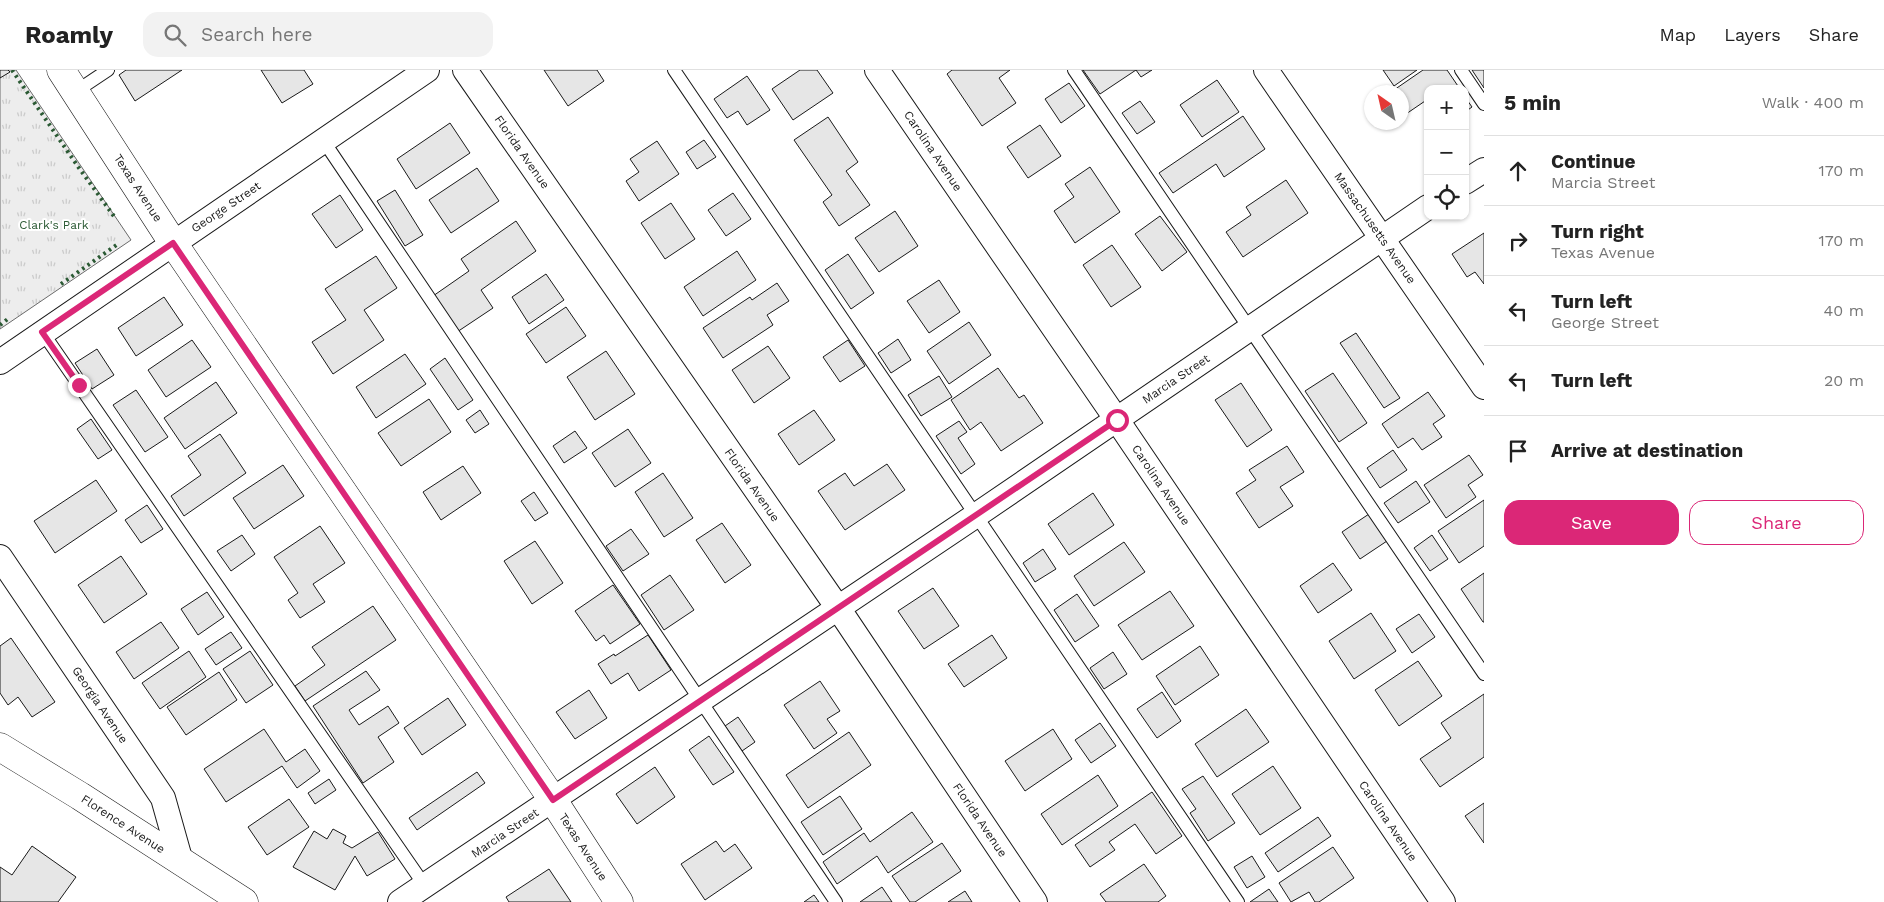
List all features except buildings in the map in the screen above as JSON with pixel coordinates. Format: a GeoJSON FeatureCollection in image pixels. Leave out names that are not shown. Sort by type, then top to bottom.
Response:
{"type":"FeatureCollection","features":[{"type":"Feature","properties":{"kind":"street","name":"George Street"},"geometry":{"type":"LineString","coordinates":[[0,362],[427,70]]}},
{"type":"Feature","properties":{"kind":"street","name":"Florida Avenue"},"geometry":{"type":"LineString","coordinates":[[465,70],[838,608],[1035,902]]}},
{"type":"Feature","properties":{"kind":"street","name":"Carolina Avenue"},"geometry":{"type":"LineString","coordinates":[[877,70],[1117,420],[1443,902]]}},
{"type":"Feature","properties":{"kind":"street","name":"Massachusetts Avenue"},"geometry":{"type":"LineString","coordinates":[[1266,70],[1484,387]]}},
{"type":"Feature","properties":{"kind":"street","name":"Texas Avenue"},"geometry":{"type":"LineString","coordinates":[[68,81],[173,243],[553,800],[619,902]]}},
{"type":"Feature","properties":{"kind":"street"},"geometry":{"type":"LineString","coordinates":[[1469,179],[1484,170]]}},
{"type":"Feature","properties":{"kind":"street","name":"Marcia Street"},"geometry":{"type":"LineString","coordinates":[[400,902],[1117,420],[1424,210]]}},
{"type":"Feature","properties":{"kind":"street","name":"Georgia Avenue"},"geometry":{"type":"LineString","coordinates":[[0,558],[162,798],[181,862]]}},
{"type":"Feature","properties":{"kind":"street","name":"Florence Avenue"},"geometry":{"type":"LineString","coordinates":[[0,747],[80,796],[244,902]]}},
{"type":"Feature","properties":{"kind":"lane"},"geometry":{"type":"LineString","coordinates":[[68,81],[108,70]]}},
{"type":"Feature","properties":{"kind":"lane"},"geometry":{"type":"LineString","coordinates":[[674,70],[1238,902]]}},
{"type":"Feature","properties":{"kind":"lane"},"geometry":{"type":"LineString","coordinates":[[1074,70],[1484,674]]}},
{"type":"Feature","properties":{"kind":"lane"},"geometry":{"type":"LineString","coordinates":[[1461,70],[1484,104]]}},
{"type":"Feature","properties":{"kind":"lane"},"geometry":{"type":"LineString","coordinates":[[324,140],[836,902]]}},
{"type":"Feature","properties":{"kind":"lane"},"geometry":{"type":"LineString","coordinates":[[42,332],[425,886]]}},
{"type":"Feature","properties":{"kind":"green space","name":"Clark's Park"},"geometry":{"type":"Polygon","coordinates":[[[0,70],[16,70],[131,240],[0,329],[0,70]]]}},
{"type":"Feature","properties":{"kind":"hedge"},"geometry":{"type":"LineString","coordinates":[[12,70],[116,219]]}},
{"type":"Feature","properties":{"kind":"hedge"},"geometry":{"type":"LineString","coordinates":[[61,284],[118,244]]}},
{"type":"Feature","properties":{"kind":"hedge"},"geometry":{"type":"LineString","coordinates":[[0,325],[9,318]]}},
{"type":"Feature","properties":{"kind":"route"},"geometry":{"type":"LineString","coordinates":[[79,385],[42,332],[173,243],[553,800],[1117,420]]}}]}
